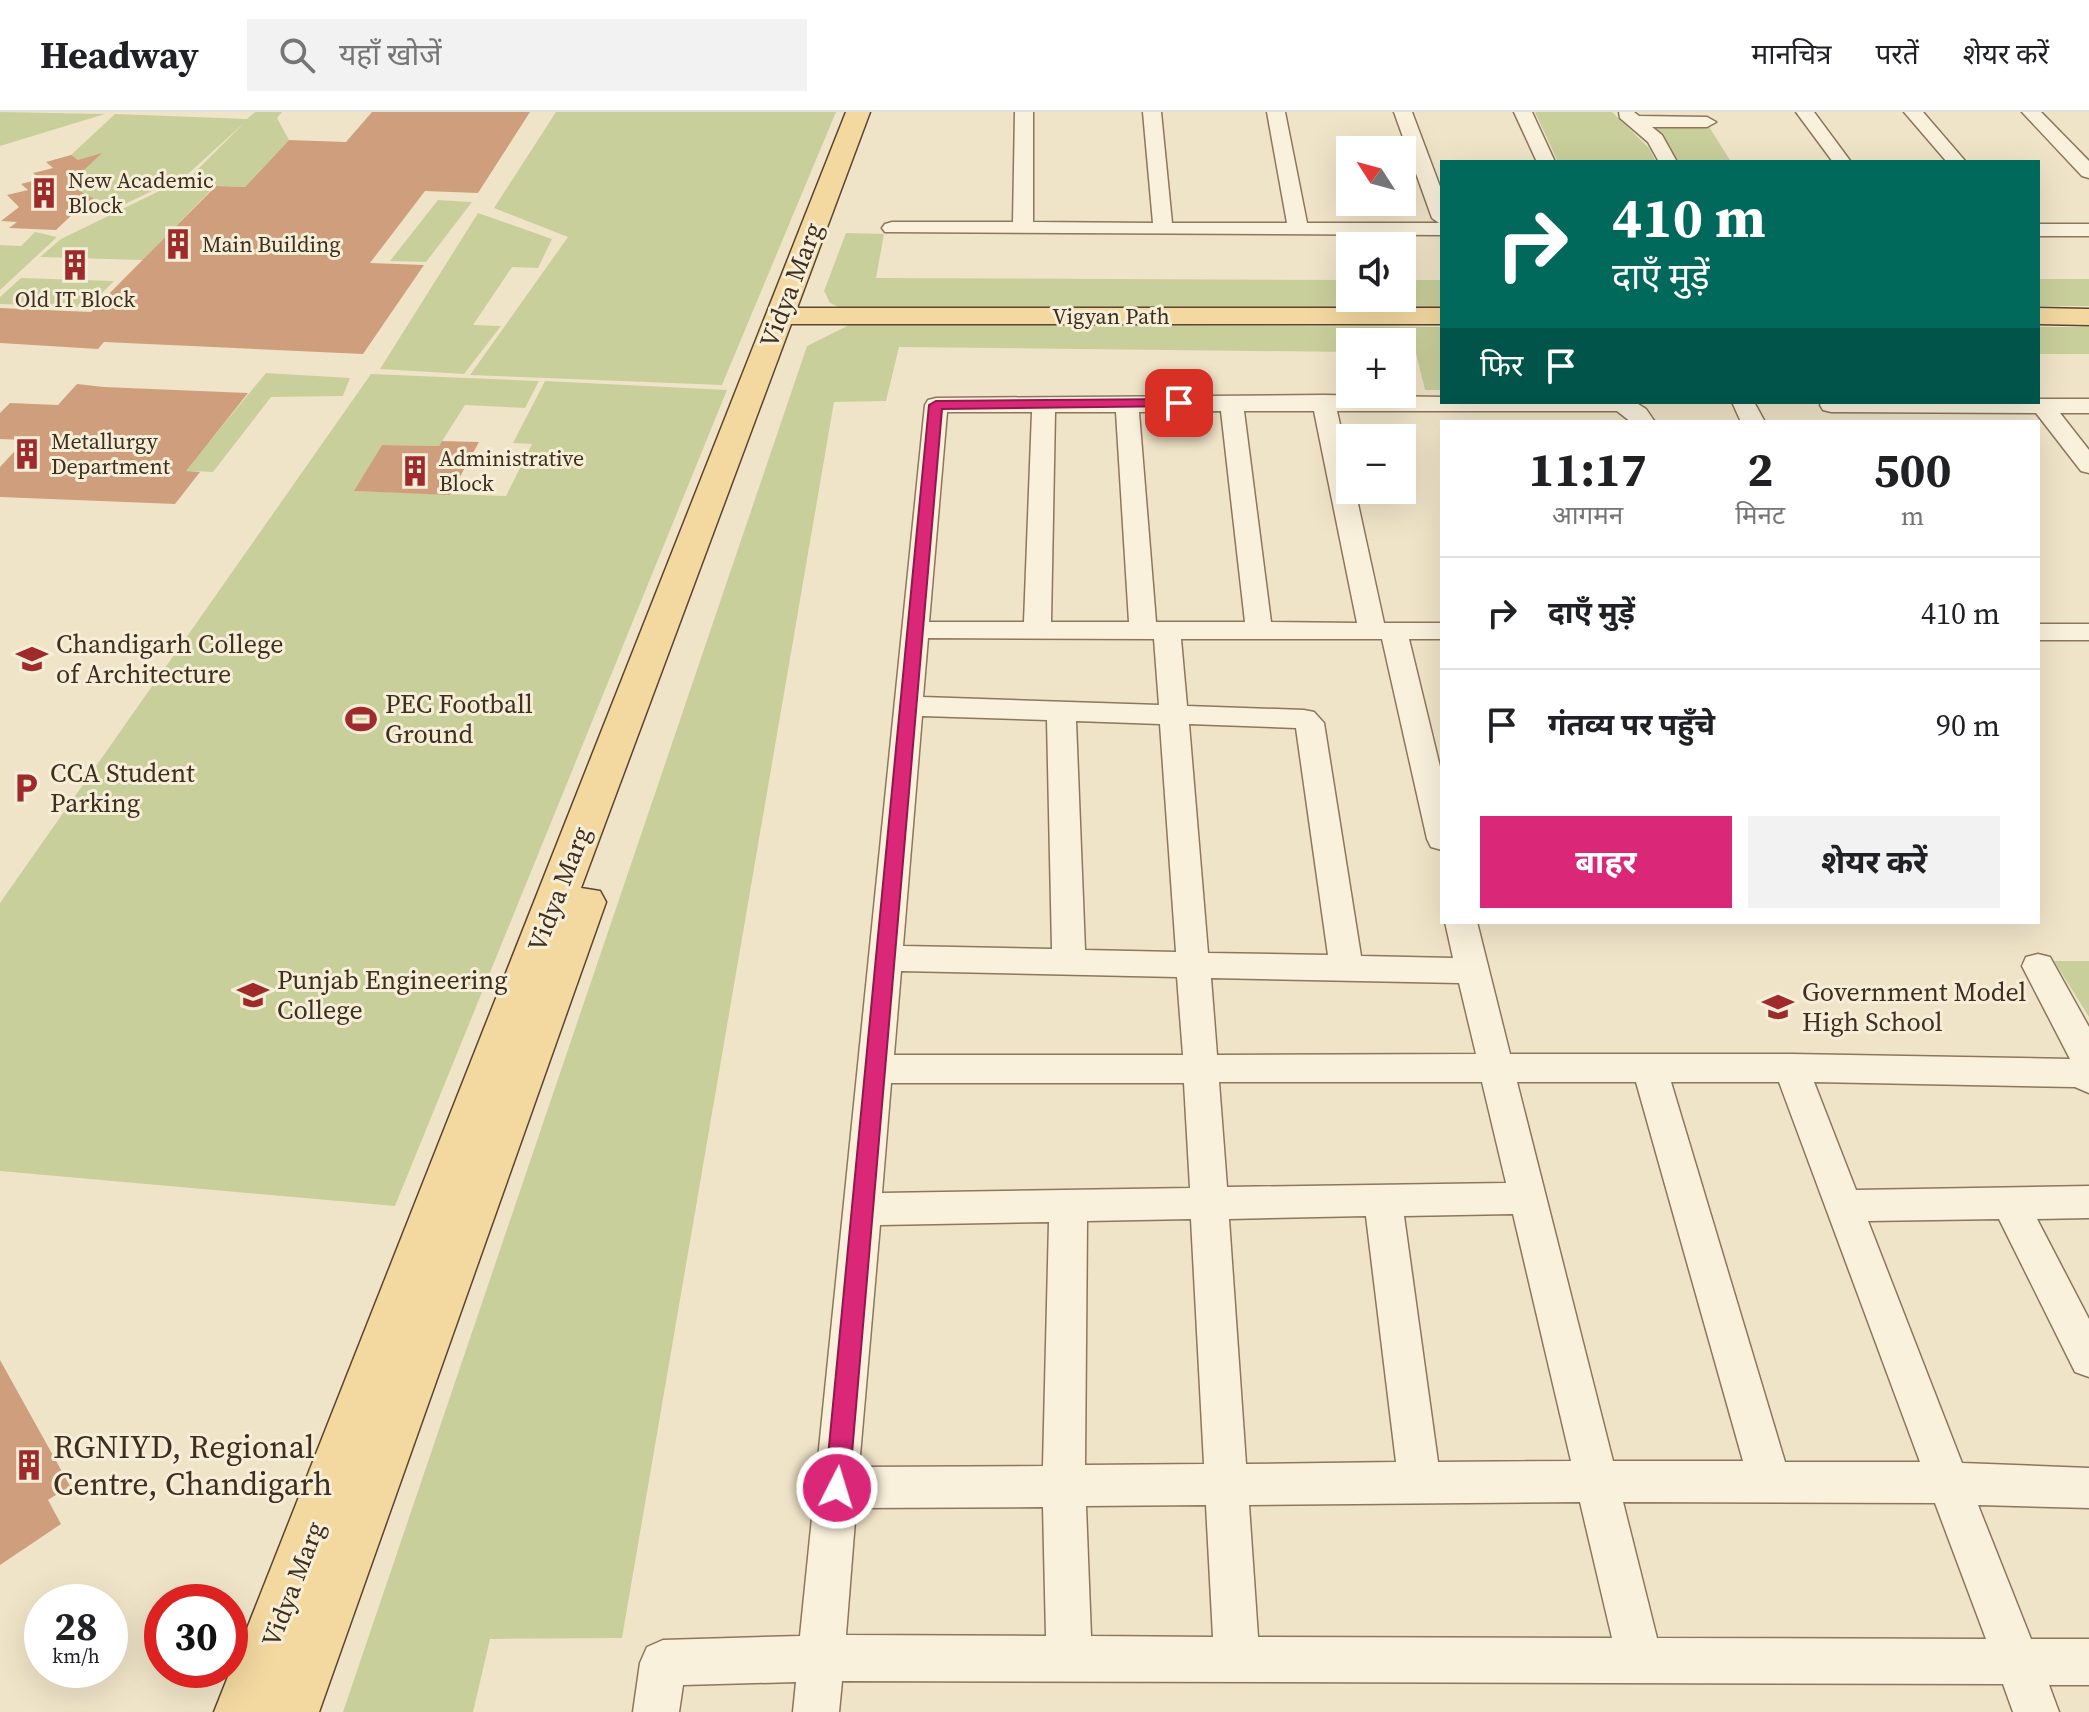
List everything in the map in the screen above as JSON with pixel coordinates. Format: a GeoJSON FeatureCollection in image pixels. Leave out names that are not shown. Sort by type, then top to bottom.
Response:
{"type":"FeatureCollection","features":[{"type":"Feature","properties":{"kind":"main road","name":"Vidya Marg"},"geometry":{"type":"LineString","coordinates":[[289,1712],[789,316],[858,112]]}},
{"type":"Feature","properties":{"kind":"main road","name":"Vidya Marg"},"geometry":{"type":"LineString","coordinates":[[244,1712],[789,316],[874,112]]}},
{"type":"Feature","properties":{"kind":"main road","name":"Vigyan Path"},"geometry":{"type":"LineString","coordinates":[[789,316],[1440,316]]}},
{"type":"Feature","properties":{"kind":"main road"},"geometry":{"type":"LineString","coordinates":[[2040,316],[2089,317]]}},
{"type":"Feature","properties":{"kind":"street"},"geometry":{"type":"LineString","coordinates":[[1023,228],[1024,112]]}},
{"type":"Feature","properties":{"kind":"street"},"geometry":{"type":"LineString","coordinates":[[1152,112],[1163,228]]}},
{"type":"Feature","properties":{"kind":"street"},"geometry":{"type":"LineString","coordinates":[[1276,112],[1298,228]]}},
{"type":"Feature","properties":{"kind":"street"},"geometry":{"type":"LineString","coordinates":[[1403,112],[1440,213]]}},
{"type":"Feature","properties":{"kind":"street"},"geometry":{"type":"LineString","coordinates":[[1523,112],[1545,160]]}},
{"type":"Feature","properties":{"kind":"street"},"geometry":{"type":"LineString","coordinates":[[1805,112],[1841,160]]}},
{"type":"Feature","properties":{"kind":"street"},"geometry":{"type":"LineString","coordinates":[[1913,112],[1955,160]]}},
{"type":"Feature","properties":{"kind":"street"},"geometry":{"type":"LineString","coordinates":[[2031,112],[2089,172]]}},
{"type":"Feature","properties":{"kind":"street"},"geometry":{"type":"LineString","coordinates":[[1629,117],[1707,122]]}},
{"type":"Feature","properties":{"kind":"street"},"geometry":{"type":"LineString","coordinates":[[1629,117],[1656,139],[1667,160]]}},
{"type":"Feature","properties":{"kind":"street"},"geometry":{"type":"LineString","coordinates":[[892,228],[1440,229]]}},
{"type":"Feature","properties":{"kind":"street"},"geometry":{"type":"LineString","coordinates":[[2040,230],[2089,230]]}},
{"type":"Feature","properties":{"kind":"street"},"geometry":{"type":"LineString","coordinates":[[1324,402],[1383,631],[1440,832]]}},
{"type":"Feature","properties":{"kind":"street"},"geometry":{"type":"LineString","coordinates":[[1231,403],[1259,630]]}},
{"type":"Feature","properties":{"kind":"street"},"geometry":{"type":"LineString","coordinates":[[816,1712],[936,405],[1440,403]]}},
{"type":"Feature","properties":{"kind":"street"},"geometry":{"type":"LineString","coordinates":[[1127,404],[1155,630],[1173,715],[1201,1068],[1237,1659]]}},
{"type":"Feature","properties":{"kind":"street"},"geometry":{"type":"LineString","coordinates":[[1617,404],[1630,407],[1639,413],[1642,420]]}},
{"type":"Feature","properties":{"kind":"street"},"geometry":{"type":"LineString","coordinates":[[1037,630],[1044,405]]}},
{"type":"Feature","properties":{"kind":"street"},"geometry":{"type":"LineString","coordinates":[[2043,406],[2089,466]]}},
{"type":"Feature","properties":{"kind":"street"},"geometry":{"type":"LineString","coordinates":[[1834,410],[2089,406]]}},
{"type":"Feature","properties":{"kind":"street"},"geometry":{"type":"LineString","coordinates":[[915,630],[1440,631]]}},
{"type":"Feature","properties":{"kind":"street"},"geometry":{"type":"LineString","coordinates":[[2040,632],[2085,638]]}},
{"type":"Feature","properties":{"kind":"street"},"geometry":{"type":"LineString","coordinates":[[908,706],[1304,719],[1310,723],[1346,969]]}},
{"type":"Feature","properties":{"kind":"street"},"geometry":{"type":"LineString","coordinates":[[1061,712],[1069,963]]}},
{"type":"Feature","properties":{"kind":"street"},"geometry":{"type":"LineString","coordinates":[[1461,924],[1640,1660]]}},
{"type":"Feature","properties":{"kind":"street"},"geometry":{"type":"LineString","coordinates":[[885,958],[1472,971]]}},
{"type":"Feature","properties":{"kind":"street"},"geometry":{"type":"LineString","coordinates":[[876,1069],[1791,1068],[2087,1076],[2088,1056],[2038,966]]}},
{"type":"Feature","properties":{"kind":"street"},"geometry":{"type":"LineString","coordinates":[[1649,1068],[1770,1482]]}},
{"type":"Feature","properties":{"kind":"street"},"geometry":{"type":"LineString","coordinates":[[1791,1068],[2036,1712]]}},
{"type":"Feature","properties":{"kind":"street"},"geometry":{"type":"LineString","coordinates":[[863,1209],[1527,1198]]}},
{"type":"Feature","properties":{"kind":"street"},"geometry":{"type":"LineString","coordinates":[[1383,1201],[1420,1483]]}},
{"type":"Feature","properties":{"kind":"street"},"geometry":{"type":"LineString","coordinates":[[1843,1206],[2089,1202]]}},
{"type":"Feature","properties":{"kind":"street"},"geometry":{"type":"LineString","coordinates":[[2010,1203],[2089,1359]]}},
{"type":"Feature","properties":{"kind":"street"},"geometry":{"type":"LineString","coordinates":[[1068,1206],[1064,1487],[1069,1659]]}},
{"type":"Feature","properties":{"kind":"street"},"geometry":{"type":"LineString","coordinates":[[837,1488],[1596,1481],[1948,1483],[2089,1488]]}},
{"type":"Feature","properties":{"kind":"street"},"geometry":{"type":"LineString","coordinates":[[656,1712],[663,1663],[821,1658],[2089,1662]]}},
{"type":"Feature","properties":{"kind":"green space"},"geometry":{"type":"Polygon","coordinates":[[[0,112],[105,114],[0,146],[0,112]]]}},
{"type":"Feature","properties":{"kind":"green space"},"geometry":{"type":"Polygon","coordinates":[[[255,112],[282,112],[277,118],[289,140],[245,187],[215,186],[143,260],[40,257],[61,239],[192,175],[245,122],[188,174],[106,213],[118,202],[60,192],[71,155],[115,114],[247,119],[255,112]]]}},
{"type":"Feature","properties":{"kind":"green space"},"geometry":{"type":"Polygon","coordinates":[[[556,112],[836,112],[722,385],[470,375],[568,237],[494,208],[556,112]]]}},
{"type":"Feature","properties":{"kind":"green space"},"geometry":{"type":"Polygon","coordinates":[[[1535,112],[1612,112],[1649,148],[1655,160],[1557,160],[1535,112]]]}},
{"type":"Feature","properties":{"kind":"green space"},"geometry":{"type":"Polygon","coordinates":[[[1644,124],[1708,125],[1730,160],[1675,160],[1671,148],[1644,124]]]}},
{"type":"Feature","properties":{"kind":"green space"},"geometry":{"type":"Polygon","coordinates":[[[438,200],[472,202],[426,262],[390,261],[438,200]]]}},
{"type":"Feature","properties":{"kind":"green space"},"geometry":{"type":"Polygon","coordinates":[[[478,213],[552,239],[538,268],[512,267],[473,325],[501,326],[464,374],[380,369],[478,213]]]}},
{"type":"Feature","properties":{"kind":"green space"},"geometry":{"type":"Polygon","coordinates":[[[35,232],[57,237],[0,290],[0,245],[21,246],[35,232]]]}},
{"type":"Feature","properties":{"kind":"green space"},"geometry":{"type":"Polygon","coordinates":[[[846,233],[884,234],[876,278],[1336,280],[1336,307],[841,308],[830,303],[824,291],[846,233]]]}},
{"type":"Feature","properties":{"kind":"green space"},"geometry":{"type":"Polygon","coordinates":[[[21,278],[114,281],[88,307],[0,304],[0,297],[21,278]]]}},
{"type":"Feature","properties":{"kind":"green space"},"geometry":{"type":"Polygon","coordinates":[[[2040,279],[2089,279],[2089,306],[2040,306],[2040,279]]]}},
{"type":"Feature","properties":{"kind":"green space"},"geometry":{"type":"Polygon","coordinates":[[[1416,280],[1440,280],[1440,307],[1416,307],[1416,280]]]}},
{"type":"Feature","properties":{"kind":"green space"},"geometry":{"type":"Polygon","coordinates":[[[853,323],[1440,327],[1440,390],[1425,390],[1416,353],[1416,328],[1336,328],[1336,352],[899,347],[886,401],[834,402],[622,1638],[490,1639],[473,1712],[343,1712],[807,346],[853,323]]]}},
{"type":"Feature","properties":{"kind":"green space"},"geometry":{"type":"Polygon","coordinates":[[[2040,327],[2089,327],[2089,354],[2040,354],[2040,327]]]}},
{"type":"Feature","properties":{"kind":"green space"},"geometry":{"type":"Polygon","coordinates":[[[266,373],[350,378],[343,396],[271,397],[213,472],[88,467],[209,442],[266,373]]]}},
{"type":"Feature","properties":{"kind":"green space","name":"PEC Football Ground"},"geometry":{"type":"Polygon","coordinates":[[[371,374],[539,381],[525,408],[465,405],[439,446],[382,445],[355,491],[506,496],[532,444],[513,443],[545,381],[727,390],[395,1206],[0,1171],[0,903],[371,374]]]}},
{"type":"Feature","properties":{"kind":"green space"},"geometry":{"type":"Polygon","coordinates":[[[2054,961],[2089,961],[2089,1017],[2054,961]]]}},
{"type":"Feature","properties":{"kind":"building","name":"Main Building"},"geometry":{"type":"Polygon","coordinates":[[[372,112],[530,112],[478,193],[425,191],[370,263],[424,265],[363,354],[104,342],[98,349],[0,343],[0,308],[91,312],[216,186],[245,187],[289,140],[346,142],[372,112]]]}},
{"type":"Feature","properties":{"kind":"building","name":"New Academic Block"},"geometry":{"type":"Polygon","coordinates":[[[102,153],[68,185],[121,213],[75,212],[56,230],[9,228],[17,222],[1,221],[19,207],[7,195],[28,190],[21,184],[40,179],[33,173],[53,168],[46,162],[71,155],[78,160],[102,153]]]}},
{"type":"Feature","properties":{"kind":"building","name":"Metallurgy Department"},"geometry":{"type":"Polygon","coordinates":[[[77,384],[248,393],[186,471],[200,472],[175,504],[0,497],[0,467],[25,440],[0,439],[0,413],[10,403],[58,405],[77,384]]]}},
{"type":"Feature","properties":{"kind":"building","name":"Administrative Block"},"geometry":{"type":"Polygon","coordinates":[[[442,441],[479,442],[450,495],[354,491],[382,445],[439,446],[442,441]]]}},
{"type":"Feature","properties":{"kind":"building","name":"RGNIYD, Regional Centre, Chandigarh"},"geometry":{"type":"Polygon","coordinates":[[[0,1360],[70,1486],[48,1500],[61,1524],[0,1565],[0,1360]]]}},
{"type":"Feature","properties":{"kind":"place","name":"New Academic Block"},"geometry":{"type":"Point","coordinates":[44,193]}},
{"type":"Feature","properties":{"kind":"place","name":"Main Building"},"geometry":{"type":"Point","coordinates":[178,244]}},
{"type":"Feature","properties":{"kind":"place","name":"Old IT Block"},"geometry":{"type":"Point","coordinates":[75,265]}},
{"type":"Feature","properties":{"kind":"place","name":"Metallurgy Department"},"geometry":{"type":"Point","coordinates":[27,454]}},
{"type":"Feature","properties":{"kind":"place","name":"Administrative Block"},"geometry":{"type":"Point","coordinates":[415,471]}},
{"type":"Feature","properties":{"kind":"place","name":"Chandigarh College of Architecture"},"geometry":{"type":"Point","coordinates":[32,659]}},
{"type":"Feature","properties":{"kind":"place","name":"PEC Football Ground"},"geometry":{"type":"Point","coordinates":[361,719]}},
{"type":"Feature","properties":{"kind":"place","name":"CCA Student Parking"},"geometry":{"type":"Point","coordinates":[26,788]}},
{"type":"Feature","properties":{"kind":"place","name":"Punjab Engineering College"},"geometry":{"type":"Point","coordinates":[253,995]}},
{"type":"Feature","properties":{"kind":"place","name":"Government Model High School"},"geometry":{"type":"Point","coordinates":[1778,1007]}},
{"type":"Feature","properties":{"kind":"place","name":"RGNIYD, Regional Centre, Chandigarh"},"geometry":{"type":"Point","coordinates":[29,1465]}},
{"type":"Feature","properties":{"kind":"route"},"geometry":{"type":"LineString","coordinates":[[837,1488],[936,405],[1179,403]]}}]}
